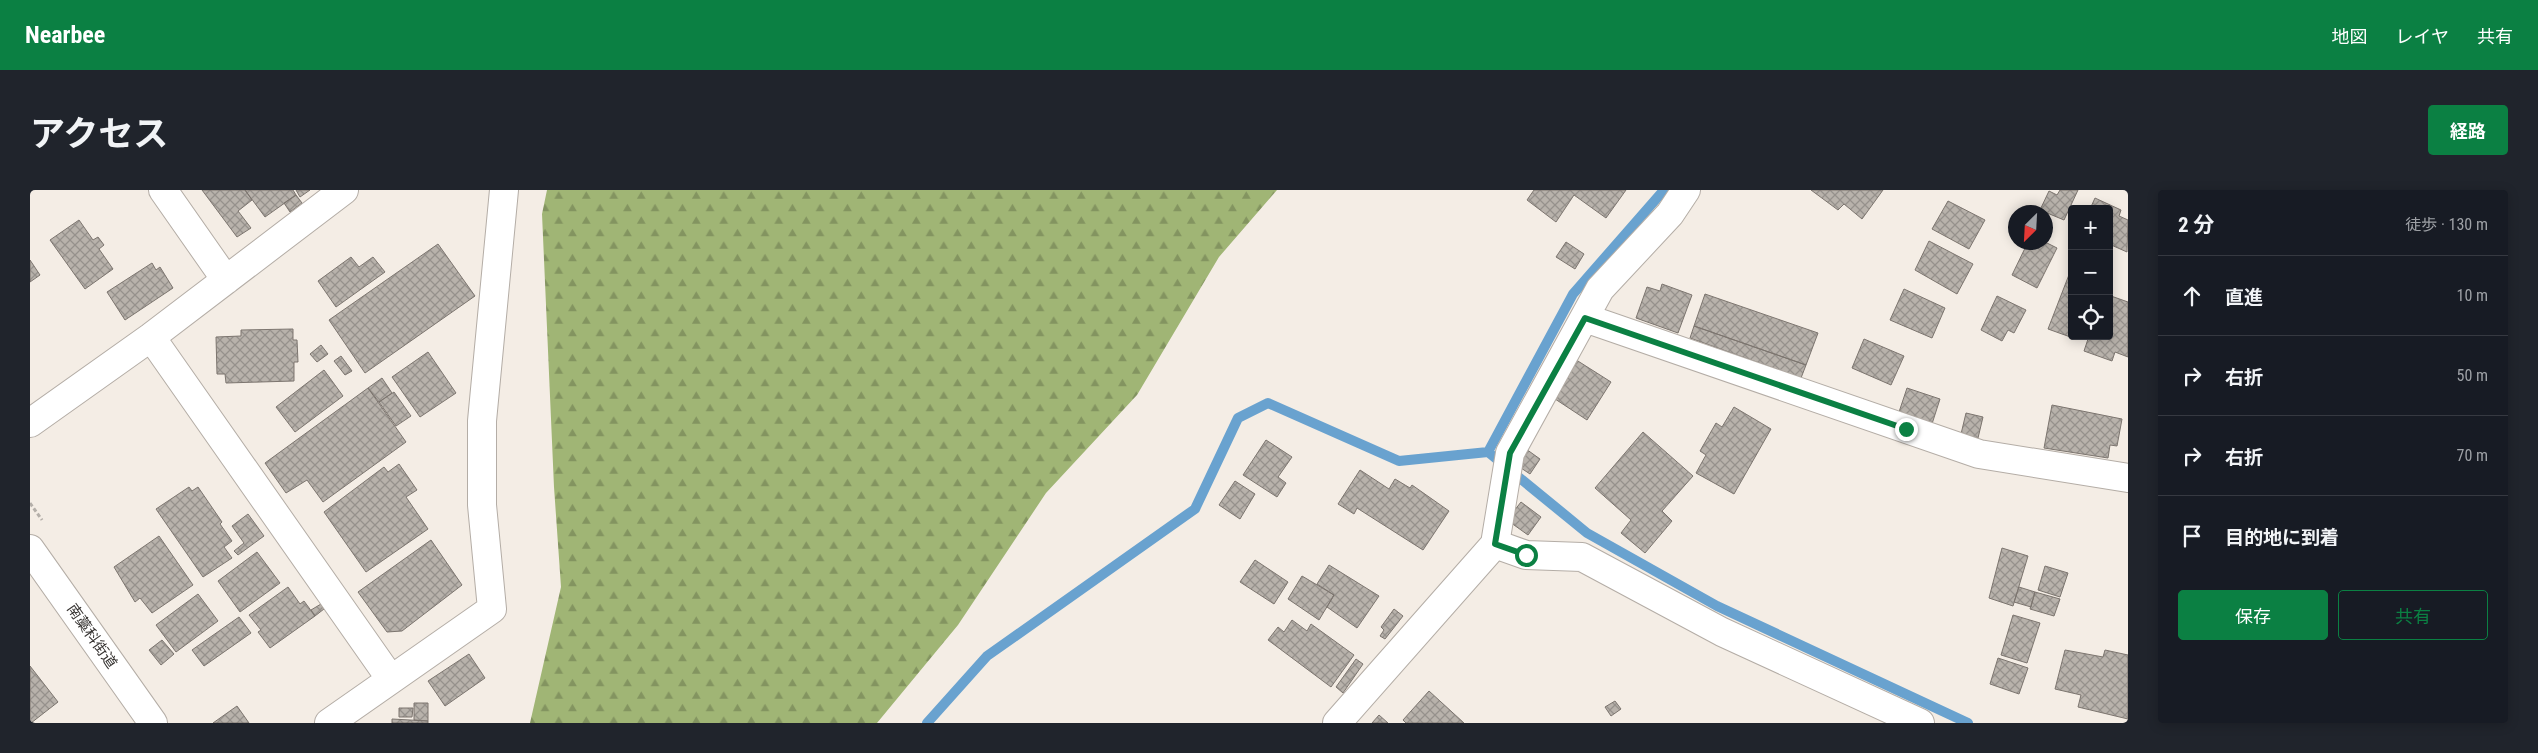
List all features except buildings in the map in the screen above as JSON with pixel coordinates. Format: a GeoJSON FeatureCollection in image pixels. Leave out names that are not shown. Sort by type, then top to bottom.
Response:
{"type":"FeatureCollection","features":[{"type":"Feature","properties":{"kind":"street"},"geometry":{"type":"LineString","coordinates":[[163,190],[226,280]]}},
{"type":"Feature","properties":{"kind":"street"},"geometry":{"type":"LineString","coordinates":[[30,423],[151,337],[344,190]]}},
{"type":"Feature","properties":{"kind":"street"},"geometry":{"type":"LineString","coordinates":[[329,723],[390,678],[492,609],[482,505],[482,421],[504,190]]}},
{"type":"Feature","properties":{"kind":"street"},"geometry":{"type":"LineString","coordinates":[[1337,723],[1495,544],[1510,453],[1600,289],[1670,214],[1686,190]]}},
{"type":"Feature","properties":{"kind":"street"},"geometry":{"type":"LineString","coordinates":[[1585,318],[1979,454],[2128,478]]}},
{"type":"Feature","properties":{"kind":"street"},"geometry":{"type":"LineString","coordinates":[[151,337],[390,678]]}},
{"type":"Feature","properties":{"kind":"street"},"geometry":{"type":"LineString","coordinates":[[1495,544],[1526,555],[1582,557],[1722,632],[1920,723]]}},
{"type":"Feature","properties":{"kind":"street","name":"南藁科街道"},"geometry":{"type":"LineString","coordinates":[[30,549],[153,723]]}},
{"type":"Feature","properties":{"kind":"green space"},"geometry":{"type":"Polygon","coordinates":[[[547,190],[1277,190],[1219,257],[1137,395],[1046,493],[958,625],[877,723],[530,723],[561,587],[554,487],[542,214],[547,190]]]}},
{"type":"Feature","properties":{"kind":"waterway"},"geometry":{"type":"LineString","coordinates":[[1488,452],[1573,294],[1664,190]]}},
{"type":"Feature","properties":{"kind":"waterway"},"geometry":{"type":"LineString","coordinates":[[927,723],[987,656],[1195,509],[1238,418],[1268,403],[1399,461],[1488,452],[1587,533],[1717,606],[1968,723]]}},
{"type":"Feature","properties":{"kind":"route"},"geometry":{"type":"LineString","coordinates":[[1526,555],[1495,544],[1510,453],[1585,318],[1906,429]]}}]}
